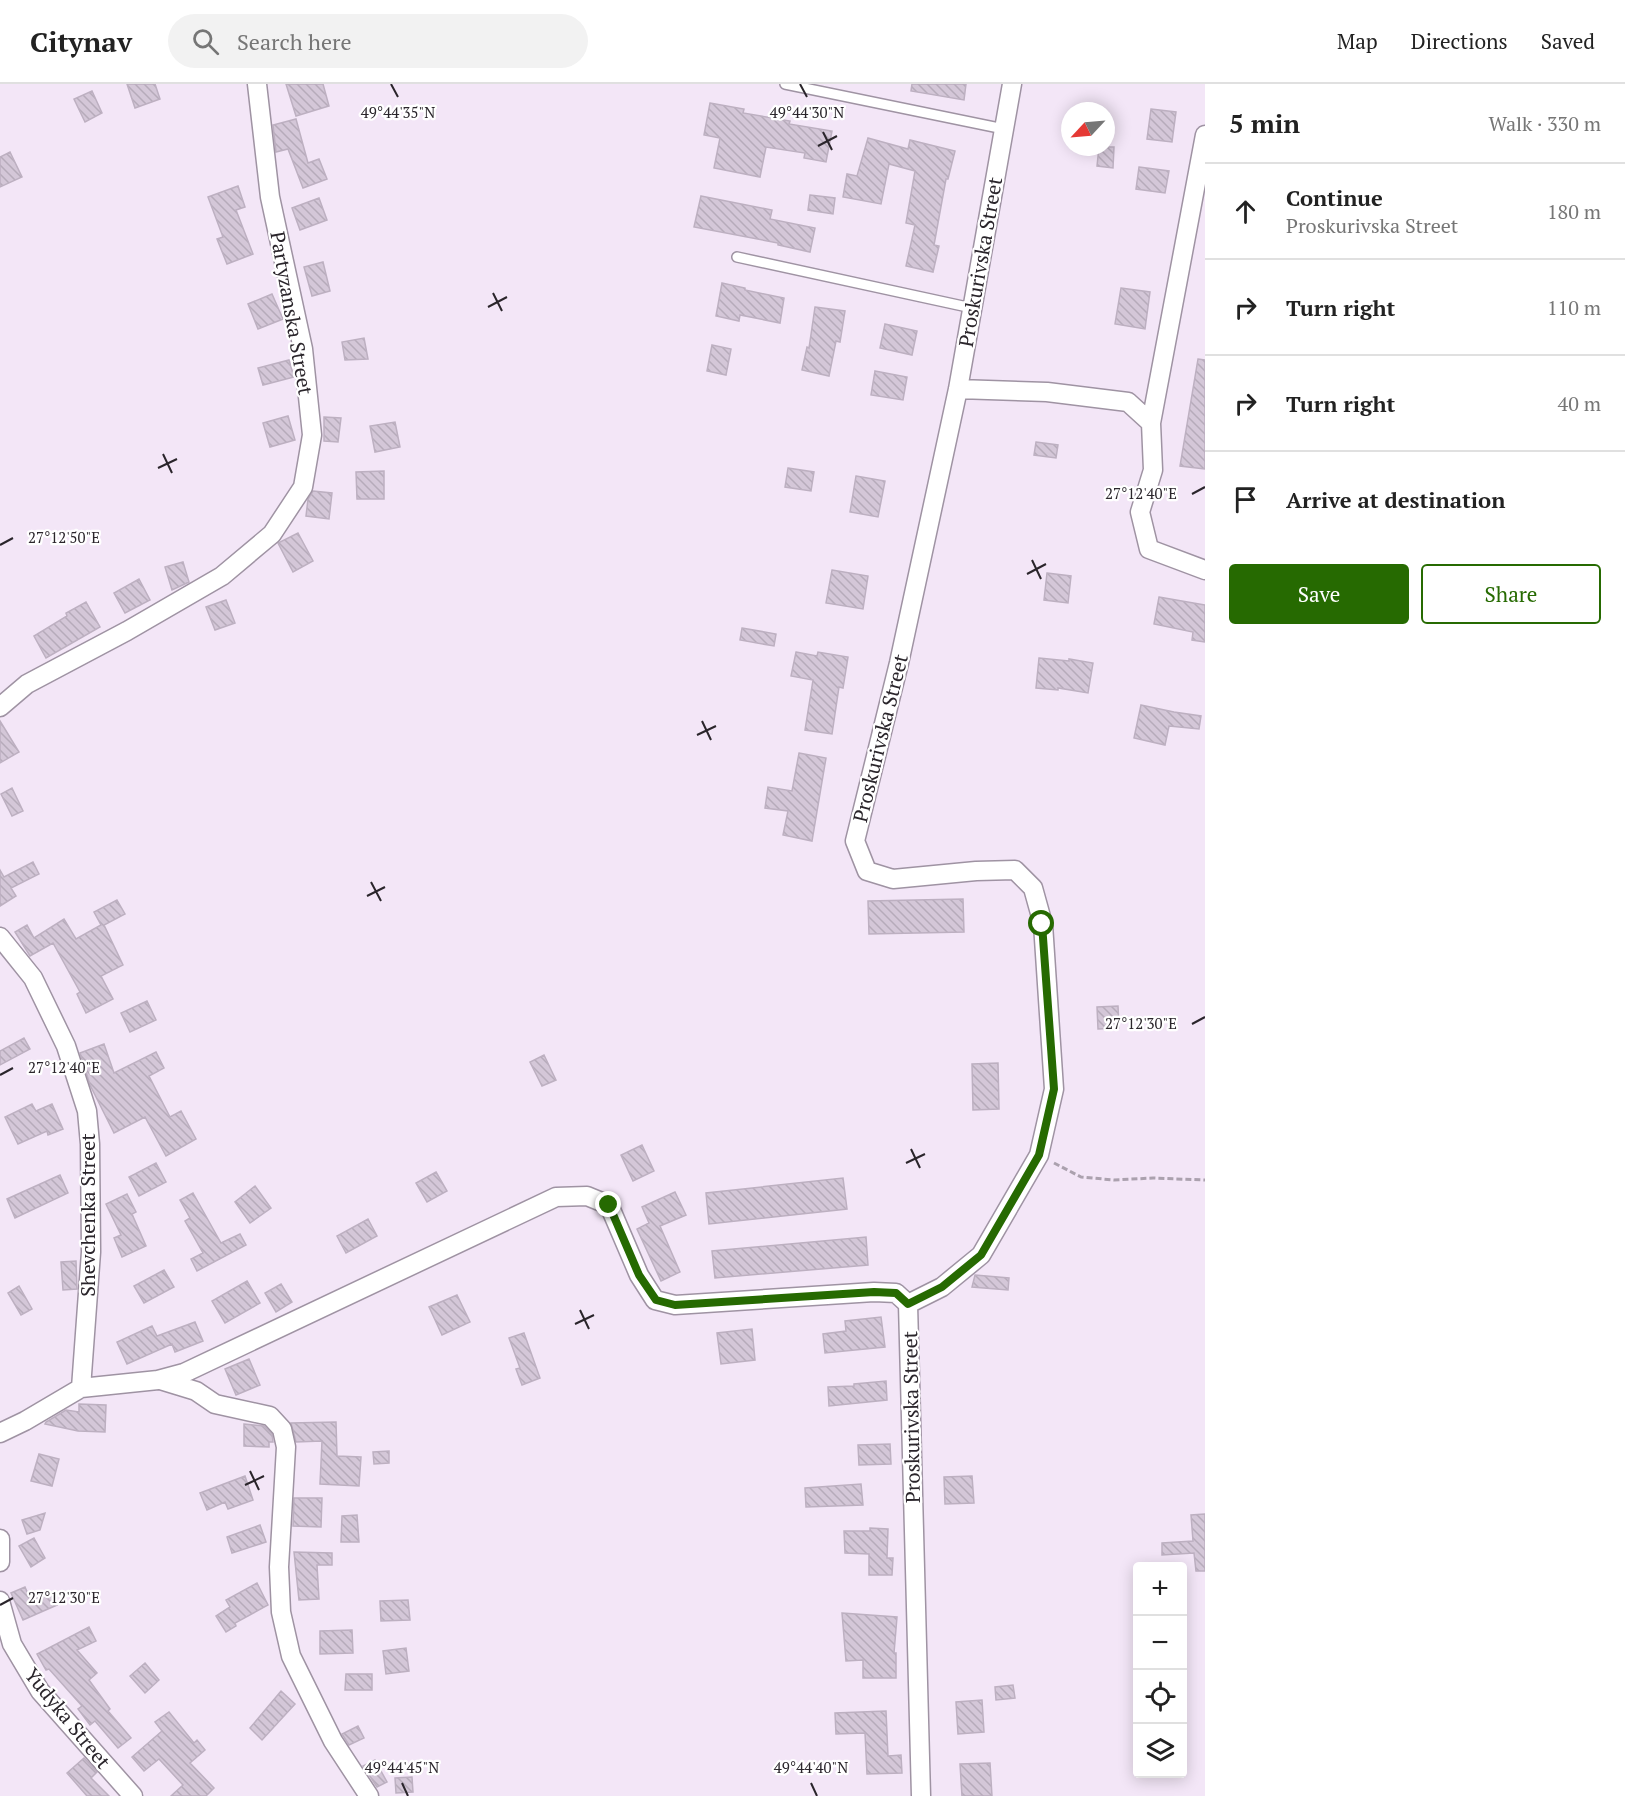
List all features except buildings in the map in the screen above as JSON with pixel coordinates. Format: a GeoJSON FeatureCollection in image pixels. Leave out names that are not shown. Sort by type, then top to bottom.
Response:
{"type":"FeatureCollection","features":[{"type":"Feature","properties":{"kind":"street","name":"Partyzanska Street"},"geometry":{"type":"LineString","coordinates":[[0,707],[27,684],[127,631],[222,576],[272,534],[303,487],[312,435],[303,349],[270,197],[257,84]]}},
{"type":"Feature","properties":{"kind":"street","name":"Proskurivska Street"},"geometry":{"type":"LineString","coordinates":[[921,1796],[908,1304],[942,1287],[981,1255],[1039,1155],[1054,1089],[1042,924],[1033,888],[1015,870],[976,871],[893,879],[867,871],[855,841],[899,663],[958,389],[1012,84]]}},
{"type":"Feature","properties":{"kind":"street"},"geometry":{"type":"LineString","coordinates":[[1205,135],[1151,423],[1153,470],[1140,512],[1149,549],[1205,570]]}},
{"type":"Feature","properties":{"kind":"street"},"geometry":{"type":"LineString","coordinates":[[958,389],[1047,392],[1128,402],[1151,423]]}},
{"type":"Feature","properties":{"kind":"street","name":"Shevchenka Street"},"geometry":{"type":"LineString","coordinates":[[0,936],[33,978],[66,1046],[87,1111],[90,1144],[91,1252],[81,1388]]}},
{"type":"Feature","properties":{"kind":"street"},"geometry":{"type":"LineString","coordinates":[[0,1433],[81,1388],[158,1380],[184,1373],[556,1197],[587,1196],[609,1205],[639,1275],[656,1300],[675,1305],[874,1292],[896,1293],[908,1304]]}},
{"type":"Feature","properties":{"kind":"street"},"geometry":{"type":"LineString","coordinates":[[158,1380],[196,1391],[215,1404],[270,1416],[282,1429],[286,1447],[279,1567],[281,1612],[291,1656],[333,1741],[369,1796]]}},
{"type":"Feature","properties":{"kind":"street"},"geometry":{"type":"LineString","coordinates":[[0,1539],[0,1562]]}},
{"type":"Feature","properties":{"kind":"street","name":"Yudyka Street"},"geometry":{"type":"LineString","coordinates":[[0,1601],[12,1644],[40,1690],[133,1796]]}},
{"type":"Feature","properties":{"kind":"lane"},"geometry":{"type":"LineString","coordinates":[[785,84],[1004,129]]}},
{"type":"Feature","properties":{"kind":"lane"},"geometry":{"type":"LineString","coordinates":[[737,257],[972,308]]}},
{"type":"Feature","properties":{"kind":"path"},"geometry":{"type":"LineString","coordinates":[[1039,1155],[1081,1177],[1114,1180],[1153,1178],[1205,1180]]}},
{"type":"Feature","properties":{"kind":"route"},"geometry":{"type":"LineString","coordinates":[[609,1205],[639,1275],[656,1300],[675,1305],[874,1292],[896,1293],[908,1304],[942,1287],[981,1255],[1039,1155],[1054,1089],[1042,924]]}}]}
